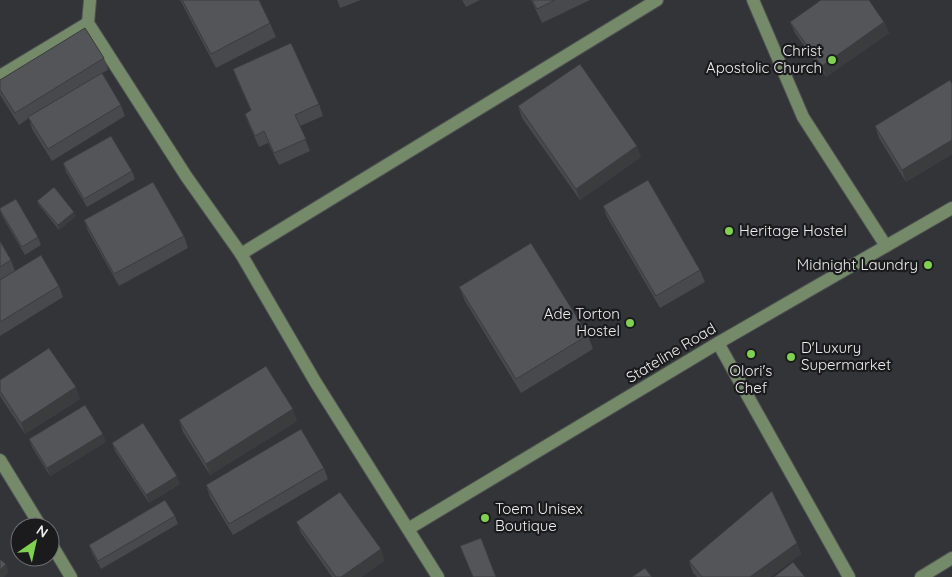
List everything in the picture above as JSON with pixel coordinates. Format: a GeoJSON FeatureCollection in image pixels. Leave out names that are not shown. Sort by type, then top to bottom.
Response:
{"type":"FeatureCollection","features":[{"type":"Feature","properties":{"kind":"street"},"geometry":{"type":"LineString","coordinates":[[90,0],[88,23],[186,176],[241,254],[316,384],[438,577]]}},
{"type":"Feature","properties":{"kind":"street"},"geometry":{"type":"LineString","coordinates":[[241,254],[657,0]]}},
{"type":"Feature","properties":{"kind":"street"},"geometry":{"type":"LineString","coordinates":[[754,0],[803,118],[886,246]]}},
{"type":"Feature","properties":{"kind":"street"},"geometry":{"type":"LineString","coordinates":[[0,76],[88,23]]}},
{"type":"Feature","properties":{"kind":"street","name":"Stateline Road"},"geometry":{"type":"LineString","coordinates":[[408,529],[718,343],[952,208]]}},
{"type":"Feature","properties":{"kind":"street"},"geometry":{"type":"LineString","coordinates":[[718,343],[849,577]]}},
{"type":"Feature","properties":{"kind":"street"},"geometry":{"type":"LineString","coordinates":[[0,460],[35,517]]}},
{"type":"Feature","properties":{"kind":"street"},"geometry":{"type":"LineString","coordinates":[[921,577],[952,558]]}},
{"type":"Feature","properties":{"kind":"street"},"geometry":{"type":"LineString","coordinates":[[60,559],[71,577]]}},
{"type":"Feature","properties":{"kind":"building"},"geometry":{"type":"Polygon","coordinates":[[[182,0],[259,0],[270,23],[211,54],[182,0]]]}},
{"type":"Feature","properties":{"kind":"building"},"geometry":{"type":"Polygon","coordinates":[[[532,0],[555,0],[537,9],[532,0]]]}},
{"type":"Feature","properties":{"kind":"building"},"geometry":{"type":"Polygon","coordinates":[[[821,0],[869,0],[884,22],[822,66],[790,22],[821,0]]]}},
{"type":"Feature","properties":{"kind":"building"},"geometry":{"type":"Polygon","coordinates":[[[85,28],[104,58],[15,113],[0,90],[0,80],[85,28]]]}},
{"type":"Feature","properties":{"kind":"building"},"geometry":{"type":"Polygon","coordinates":[[[291,43],[319,104],[295,115],[306,139],[274,153],[264,131],[255,136],[245,114],[251,110],[233,69],[291,43]]]}},
{"type":"Feature","properties":{"kind":"building"},"geometry":{"type":"Polygon","coordinates":[[[580,64],[637,146],[576,189],[518,106],[580,64]]]}},
{"type":"Feature","properties":{"kind":"building"},"geometry":{"type":"Polygon","coordinates":[[[102,73],[121,105],[48,149],[28,117],[102,73]]]}},
{"type":"Feature","properties":{"kind":"building"},"geometry":{"type":"Polygon","coordinates":[[[950,80],[952,84],[952,140],[902,170],[875,126],[950,80]]]}},
{"type":"Feature","properties":{"kind":"building"},"geometry":{"type":"Polygon","coordinates":[[[111,136],[132,171],[84,199],[63,163],[111,136]]]}},
{"type":"Feature","properties":{"kind":"building"},"geometry":{"type":"Polygon","coordinates":[[[648,180],[700,270],[656,296],[603,206],[648,180]]]}},
{"type":"Feature","properties":{"kind":"building"},"geometry":{"type":"Polygon","coordinates":[[[153,182],[184,236],[114,274],[84,220],[153,182]]]}},
{"type":"Feature","properties":{"kind":"building"},"geometry":{"type":"Polygon","coordinates":[[[54,187],[74,212],[58,225],[37,201],[54,187]]]}},
{"type":"Feature","properties":{"kind":"building"},"geometry":{"type":"Polygon","coordinates":[[[16,199],[38,237],[22,247],[0,210],[0,208],[16,199]]]}},
{"type":"Feature","properties":{"kind":"building"},"geometry":{"type":"Polygon","coordinates":[[[0,241],[11,260],[0,267],[0,241]]]}},
{"type":"Feature","properties":{"kind":"building"},"geometry":{"type":"Polygon","coordinates":[[[531,243],[588,335],[516,379],[459,287],[531,243]]]}},
{"type":"Feature","properties":{"kind":"building"},"geometry":{"type":"Polygon","coordinates":[[[41,255],[59,286],[0,322],[0,280],[41,255]]]}},
{"type":"Feature","properties":{"kind":"building"},"geometry":{"type":"Polygon","coordinates":[[[49,348],[76,387],[21,423],[0,391],[0,380],[49,348]]]}},
{"type":"Feature","properties":{"kind":"building"},"geometry":{"type":"Polygon","coordinates":[[[266,366],[293,409],[206,464],[179,420],[266,366]]]}},
{"type":"Feature","properties":{"kind":"building"},"geometry":{"type":"Polygon","coordinates":[[[85,405],[103,434],[47,468],[29,439],[85,405]]]}},
{"type":"Feature","properties":{"kind":"building"},"geometry":{"type":"Polygon","coordinates":[[[143,423],[177,476],[146,495],[112,443],[143,423]]]}},
{"type":"Feature","properties":{"kind":"building"},"geometry":{"type":"Polygon","coordinates":[[[301,429],[324,468],[229,524],[206,485],[301,429]]]}},
{"type":"Feature","properties":{"kind":"building"},"geometry":{"type":"Polygon","coordinates":[[[772,491],[797,543],[750,577],[702,577],[689,561],[772,491]]]}},
{"type":"Feature","properties":{"kind":"building"},"geometry":{"type":"Polygon","coordinates":[[[340,492],[381,549],[341,577],[336,577],[296,522],[340,492]]]}},
{"type":"Feature","properties":{"kind":"building"},"geometry":{"type":"Polygon","coordinates":[[[165,500],[175,516],[98,561],[89,545],[165,500]]]}},
{"type":"Feature","properties":{"kind":"building"},"geometry":{"type":"Polygon","coordinates":[[[481,538],[496,577],[473,577],[460,546],[481,538]]]}},
{"type":"Feature","properties":{"kind":"building"},"geometry":{"type":"Polygon","coordinates":[[[0,559],[6,564],[0,570],[0,559]]]}},
{"type":"Feature","properties":{"kind":"building"},"geometry":{"type":"Polygon","coordinates":[[[793,562],[805,577],[774,577],[793,562]]]}},
{"type":"Feature","properties":{"kind":"building"},"geometry":{"type":"Polygon","coordinates":[[[645,568],[652,577],[632,577],[645,568]]]}},
{"type":"Feature","properties":{"kind":"place","name":"Christ Apostolic Church"},"geometry":{"type":"Point","coordinates":[832,60]}},
{"type":"Feature","properties":{"kind":"place","name":"Heritage Hostel"},"geometry":{"type":"Point","coordinates":[729,231]}},
{"type":"Feature","properties":{"kind":"place","name":"Midnight Laundry"},"geometry":{"type":"Point","coordinates":[928,265]}},
{"type":"Feature","properties":{"kind":"place","name":"Ade Torton Hostel"},"geometry":{"type":"Point","coordinates":[630,323]}},
{"type":"Feature","properties":{"kind":"place","name":"Olori's Chef"},"geometry":{"type":"Point","coordinates":[751,354]}},
{"type":"Feature","properties":{"kind":"place","name":"D'Luxury Supermarket"},"geometry":{"type":"Point","coordinates":[791,357]}},
{"type":"Feature","properties":{"kind":"place","name":"Toem Unisex Boutique"},"geometry":{"type":"Point","coordinates":[485,518]}}]}
